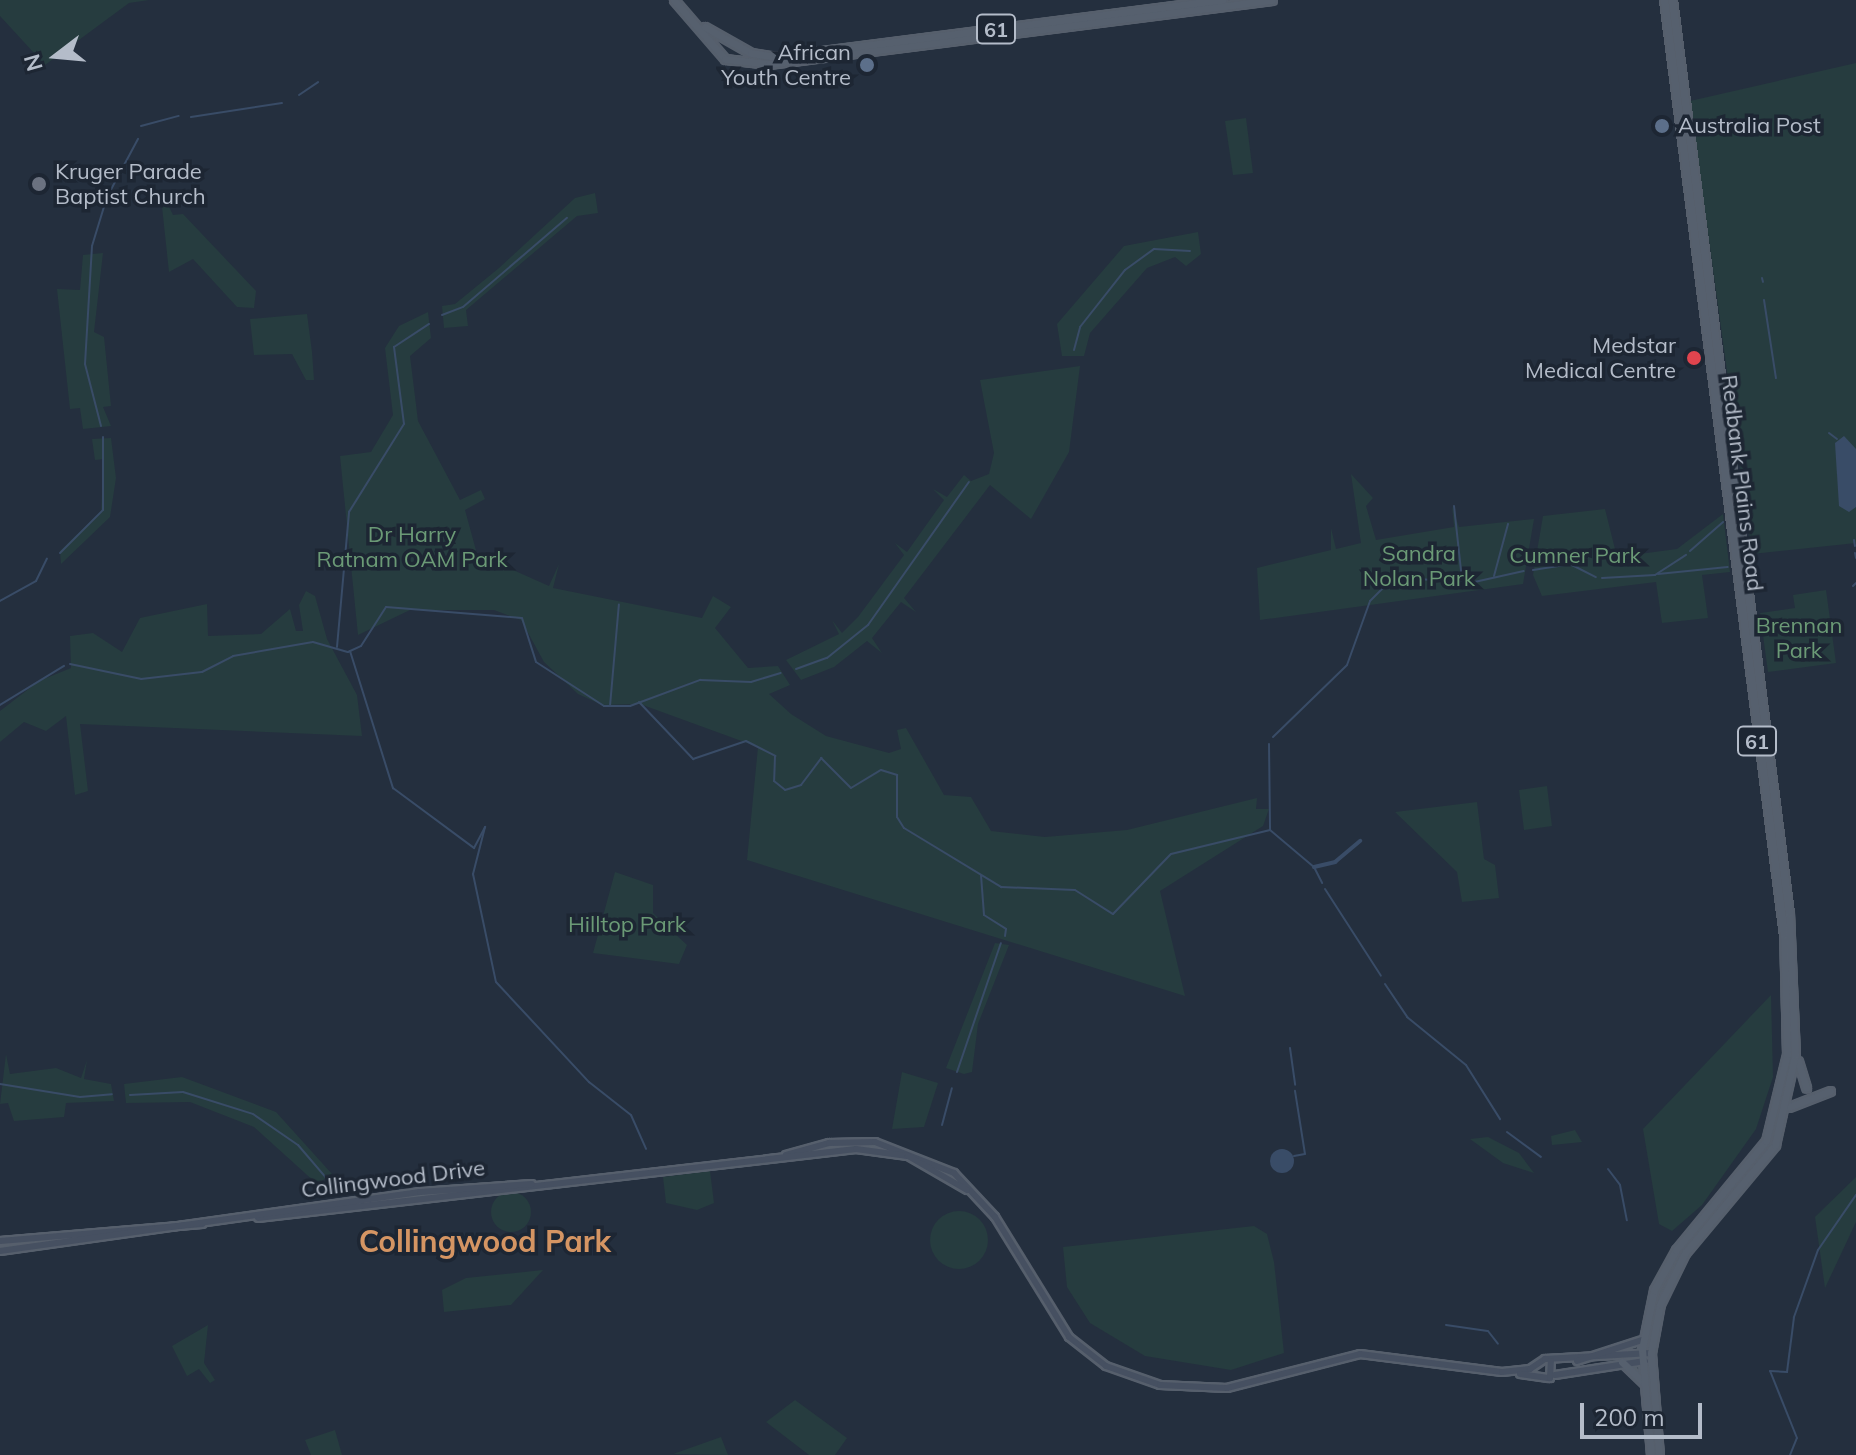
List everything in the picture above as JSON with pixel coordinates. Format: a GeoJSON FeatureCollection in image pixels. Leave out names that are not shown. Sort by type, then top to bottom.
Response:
{"type":"FeatureCollection","features":[{"type":"Feature","properties":{"kind":"main road","name":"61"},"geometry":{"type":"LineString","coordinates":[[674,0],[719,50],[738,60],[777,63],[1272,0]]}},
{"type":"Feature","properties":{"kind":"main road","name":"61"},"geometry":{"type":"LineString","coordinates":[[680,0],[725,41],[775,57],[1222,0]]}},
{"type":"Feature","properties":{"kind":"main road","name":"Redbank Plains Road"},"geometry":{"type":"LineString","coordinates":[[1651,1455],[1642,1340],[1667,1263],[1766,1141],[1787,1054],[1784,935],[1664,0]]}},
{"type":"Feature","properties":{"kind":"main road","name":"Redbank Plains Road"},"geometry":{"type":"LineString","coordinates":[[1659,1455],[1652,1357],[1677,1265],[1763,1165],[1789,1107],[1795,1055],[1789,913],[1672,0]]}},
{"type":"Feature","properties":{"kind":"main road"},"geometry":{"type":"LineString","coordinates":[[719,50],[725,41]]}},
{"type":"Feature","properties":{"kind":"main road"},"geometry":{"type":"LineString","coordinates":[[738,60],[743,48]]}},
{"type":"Feature","properties":{"kind":"main road"},"geometry":{"type":"LineString","coordinates":[[1795,1055],[1806,1088]]}},
{"type":"Feature","properties":{"kind":"main road"},"geometry":{"type":"LineString","coordinates":[[1789,1107],[1830,1091]]}},
{"type":"Feature","properties":{"kind":"main road","name":"Collingwood Drive"},"geometry":{"type":"LineString","coordinates":[[0,1251],[217,1225],[420,1192],[532,1184],[786,1155],[843,1142],[898,1148],[954,1173],[981,1201],[1069,1337],[1106,1366],[1142,1381],[1211,1390],[1376,1353],[1502,1372],[1555,1375]]}},
{"type":"Feature","properties":{"kind":"main road","name":"Collingwood Drive"},"geometry":{"type":"LineString","coordinates":[[0,1241],[145,1223],[217,1225]]}},
{"type":"Feature","properties":{"kind":"main road"},"geometry":{"type":"LineString","coordinates":[[1577,1361],[1642,1340]]}},
{"type":"Feature","properties":{"kind":"main road"},"geometry":{"type":"LineString","coordinates":[[1642,1358],[1555,1375],[1551,1361],[1652,1357]]}},
{"type":"Feature","properties":{"kind":"main road","name":"Collingwood Drive"},"geometry":{"type":"LineString","coordinates":[[1502,1372],[1551,1361]]}},
{"type":"Feature","properties":{"kind":"main road"},"geometry":{"type":"LineString","coordinates":[[1622,1362],[1644,1383]]}},
{"type":"Feature","properties":{"kind":"main road"},"geometry":{"type":"LineString","coordinates":[[1536,1365],[1537,1376]]}},
{"type":"Feature","properties":{"kind":"green space"},"geometry":{"type":"Polygon","coordinates":[[[0,0],[149,0],[129,3],[45,65],[0,16],[0,0]]]}},
{"type":"Feature","properties":{"kind":"green space"},"geometry":{"type":"Polygon","coordinates":[[[1856,63],[1856,543],[1752,554],[1690,101],[1856,63]]]}},
{"type":"Feature","properties":{"kind":"green space"},"geometry":{"type":"Polygon","coordinates":[[[1246,118],[1253,173],[1233,175],[1225,121],[1246,118]]]}},
{"type":"Feature","properties":{"kind":"green space"},"geometry":{"type":"Polygon","coordinates":[[[160,188],[173,215],[183,214],[256,291],[254,308],[237,307],[193,259],[169,272],[160,188]]]}},
{"type":"Feature","properties":{"kind":"green space"},"geometry":{"type":"Polygon","coordinates":[[[595,193],[598,213],[577,216],[466,310],[468,326],[444,328],[442,306],[455,304],[575,198],[595,193]]]}},
{"type":"Feature","properties":{"kind":"green space"},"geometry":{"type":"Polygon","coordinates":[[[1198,232],[1201,254],[1186,266],[1175,257],[1147,268],[1090,333],[1084,356],[1062,356],[1057,324],[1124,246],[1198,232]]]}},
{"type":"Feature","properties":{"kind":"green space"},"geometry":{"type":"Polygon","coordinates":[[[103,253],[94,332],[104,337],[111,406],[103,407],[111,426],[83,429],[80,408],[70,409],[57,289],[80,290],[83,255],[103,253]]]}},
{"type":"Feature","properties":{"kind":"green space","name":"Dr Harry Ratnam OAM Park"},"geometry":{"type":"Polygon","coordinates":[[[428,312],[431,338],[410,356],[418,421],[460,500],[481,490],[485,499],[465,510],[477,554],[549,586],[559,564],[553,588],[702,618],[713,596],[731,607],[715,628],[748,668],[778,666],[790,685],[769,694],[791,714],[826,736],[889,753],[901,749],[897,730],[906,728],[944,795],[971,797],[991,831],[1045,837],[1127,830],[1257,798],[1256,809],[1269,809],[1263,826],[1160,891],[1185,996],[747,860],[758,747],[640,704],[602,705],[578,694],[544,662],[521,620],[494,610],[410,610],[358,635],[340,456],[371,452],[393,415],[385,348],[399,326],[428,312]]]}},
{"type":"Feature","properties":{"kind":"green space"},"geometry":{"type":"Polygon","coordinates":[[[307,314],[314,380],[306,380],[292,354],[254,355],[250,319],[307,314]]]}},
{"type":"Feature","properties":{"kind":"green space"},"geometry":{"type":"Polygon","coordinates":[[[1080,366],[1069,452],[1031,519],[990,485],[904,598],[916,612],[901,602],[872,638],[882,653],[867,641],[834,667],[801,680],[786,660],[839,634],[832,620],[842,633],[858,617],[904,555],[895,543],[907,552],[944,500],[933,489],[947,497],[964,475],[971,481],[989,474],[994,453],[980,380],[1080,366]]]}},
{"type":"Feature","properties":{"kind":"green space"},"geometry":{"type":"Polygon","coordinates":[[[111,438],[116,478],[110,517],[61,564],[60,551],[101,511],[104,459],[95,460],[92,439],[111,438]]]}},
{"type":"Feature","properties":{"kind":"green space","name":"Sandra Nolan Park"},"geometry":{"type":"Polygon","coordinates":[[[1351,474],[1373,498],[1366,506],[1376,540],[1454,527],[1452,506],[1459,527],[1534,519],[1523,584],[1260,620],[1257,568],[1331,550],[1331,528],[1336,549],[1361,543],[1351,474]]]}},
{"type":"Feature","properties":{"kind":"green space","name":"Cumner Park"},"geometry":{"type":"Polygon","coordinates":[[[1605,509],[1617,557],[1677,549],[1723,514],[1730,572],[1702,575],[1708,618],[1662,623],[1656,582],[1542,596],[1533,575],[1543,516],[1605,509]]]}},
{"type":"Feature","properties":{"kind":"green space","name":"Brennan Park"},"geometry":{"type":"Polygon","coordinates":[[[1826,590],[1836,663],[1768,672],[1760,613],[1795,608],[1793,595],[1826,590]]]}},
{"type":"Feature","properties":{"kind":"green space"},"geometry":{"type":"Polygon","coordinates":[[[306,591],[315,596],[327,639],[357,695],[362,736],[80,724],[88,791],[75,795],[66,716],[46,731],[24,722],[0,742],[0,711],[39,681],[71,668],[70,636],[93,633],[122,652],[140,618],[207,604],[208,636],[261,634],[290,609],[296,631],[303,631],[299,605],[306,591]]]}},
{"type":"Feature","properties":{"kind":"green space"},"geometry":{"type":"Polygon","coordinates":[[[1547,786],[1552,826],[1524,830],[1519,790],[1547,786]]]}},
{"type":"Feature","properties":{"kind":"green space"},"geometry":{"type":"Polygon","coordinates":[[[1477,802],[1484,859],[1495,865],[1499,898],[1462,902],[1457,872],[1395,812],[1477,802]]]}},
{"type":"Feature","properties":{"kind":"green space","name":"Hilltop Park"},"geometry":{"type":"Polygon","coordinates":[[[615,872],[653,885],[653,913],[687,945],[679,964],[593,953],[615,872]]]}},
{"type":"Feature","properties":{"kind":"green space"},"geometry":{"type":"Polygon","coordinates":[[[995,943],[1009,945],[978,1024],[972,1072],[964,1074],[946,1068],[995,943]]]}},
{"type":"Feature","properties":{"kind":"green space"},"geometry":{"type":"Polygon","coordinates":[[[1771,995],[1773,1077],[1756,1129],[1702,1205],[1672,1231],[1659,1224],[1643,1129],[1771,995]]]}},
{"type":"Feature","properties":{"kind":"green space"},"geometry":{"type":"Polygon","coordinates":[[[6,1054],[10,1074],[56,1068],[81,1078],[87,1060],[84,1079],[111,1084],[114,1101],[66,1103],[64,1117],[14,1121],[8,1103],[0,1104],[6,1054]]]}},
{"type":"Feature","properties":{"kind":"green space"},"geometry":{"type":"Polygon","coordinates":[[[902,1072],[938,1083],[924,1127],[892,1129],[902,1072]]]}},
{"type":"Feature","properties":{"kind":"green space"},"geometry":{"type":"Polygon","coordinates":[[[182,1077],[276,1112],[332,1174],[317,1184],[254,1127],[190,1102],[126,1103],[124,1084],[182,1077]]]}},
{"type":"Feature","properties":{"kind":"green space"},"geometry":{"type":"Polygon","coordinates":[[[1575,1130],[1582,1142],[1552,1145],[1551,1136],[1575,1130]]]}},
{"type":"Feature","properties":{"kind":"green space"},"geometry":{"type":"Polygon","coordinates":[[[1488,1137],[1519,1153],[1534,1173],[1503,1163],[1470,1139],[1488,1137]]]}},
{"type":"Feature","properties":{"kind":"green space"},"geometry":{"type":"Polygon","coordinates":[[[710,1171],[714,1203],[697,1210],[666,1203],[663,1177],[710,1171]]]}},
{"type":"Feature","properties":{"kind":"green space"},"geometry":{"type":"Polygon","coordinates":[[[1856,1177],[1856,1222],[1825,1288],[1815,1217],[1856,1177]]]}},
{"type":"Feature","properties":{"kind":"green space"},"geometry":{"type":"Polygon","coordinates":[[[511,1192],[525,1198],[531,1212],[525,1226],[511,1232],[497,1226],[491,1212],[497,1198],[511,1192]]]}},
{"type":"Feature","properties":{"kind":"green space"},"geometry":{"type":"Polygon","coordinates":[[[959,1211],[980,1219],[988,1240],[980,1261],[959,1269],[938,1261],[930,1240],[938,1219],[959,1211]]]}},
{"type":"Feature","properties":{"kind":"green space"},"geometry":{"type":"Polygon","coordinates":[[[1254,1226],[1267,1234],[1274,1262],[1284,1353],[1231,1370],[1145,1356],[1090,1323],[1067,1287],[1063,1247],[1254,1226]]]}},
{"type":"Feature","properties":{"kind":"green space"},"geometry":{"type":"Polygon","coordinates":[[[543,1270],[511,1305],[444,1312],[442,1290],[466,1278],[543,1270]]]}},
{"type":"Feature","properties":{"kind":"green space"},"geometry":{"type":"Polygon","coordinates":[[[208,1325],[204,1363],[215,1380],[210,1383],[199,1369],[187,1376],[172,1346],[208,1325]]]}},
{"type":"Feature","properties":{"kind":"green space"},"geometry":{"type":"Polygon","coordinates":[[[795,1400],[847,1438],[835,1455],[809,1455],[766,1422],[795,1400]]]}},
{"type":"Feature","properties":{"kind":"green space"},"geometry":{"type":"Polygon","coordinates":[[[335,1430],[342,1455],[311,1455],[305,1440],[335,1430]]]}},
{"type":"Feature","properties":{"kind":"green space"},"geometry":{"type":"Polygon","coordinates":[[[721,1437],[728,1455],[673,1454],[721,1437]]]}},
{"type":"Feature","properties":{"kind":"water"},"geometry":{"type":"Polygon","coordinates":[[[1844,436],[1856,449],[1856,507],[1849,512],[1839,506],[1835,443],[1844,436]]]}},
{"type":"Feature","properties":{"kind":"water"},"geometry":{"type":"Polygon","coordinates":[[[1282,1149],[1290,1153],[1294,1161],[1290,1169],[1282,1173],[1274,1169],[1270,1161],[1274,1153],[1282,1149]]]}},
{"type":"Feature","properties":{"kind":"waterway"},"geometry":{"type":"LineString","coordinates":[[299,95],[318,82]]}},
{"type":"Feature","properties":{"kind":"waterway"},"geometry":{"type":"LineString","coordinates":[[191,117],[282,103]]}},
{"type":"Feature","properties":{"kind":"waterway"},"geometry":{"type":"LineString","coordinates":[[141,126],[179,116]]}},
{"type":"Feature","properties":{"kind":"waterway"},"geometry":{"type":"LineString","coordinates":[[101,426],[85,364],[92,246],[107,197],[138,139]]}},
{"type":"Feature","properties":{"kind":"waterway"},"geometry":{"type":"LineString","coordinates":[[442,315],[463,307],[567,218]]}},
{"type":"Feature","properties":{"kind":"waterway"},"geometry":{"type":"LineString","coordinates":[[1074,350],[1080,327],[1125,270],[1154,249],[1190,251]]}},
{"type":"Feature","properties":{"kind":"waterway"},"geometry":{"type":"LineString","coordinates":[[1762,278],[1763,282]]}},
{"type":"Feature","properties":{"kind":"waterway"},"geometry":{"type":"LineString","coordinates":[[1764,300],[1776,378]]}},
{"type":"Feature","properties":{"kind":"waterway"},"geometry":{"type":"LineString","coordinates":[[337,647],[349,512],[404,424],[394,347],[429,324]]}},
{"type":"Feature","properties":{"kind":"waterway"},"geometry":{"type":"LineString","coordinates":[[1829,433],[1837,439]]}},
{"type":"Feature","properties":{"kind":"waterway"},"geometry":{"type":"LineString","coordinates":[[60,553],[103,510],[103,437]]}},
{"type":"Feature","properties":{"kind":"waterway"},"geometry":{"type":"LineString","coordinates":[[796,669],[827,658],[868,625],[969,482]]}},
{"type":"Feature","properties":{"kind":"waterway"},"geometry":{"type":"LineString","coordinates":[[1454,506],[1462,580]]}},
{"type":"Feature","properties":{"kind":"waterway"},"geometry":{"type":"LineString","coordinates":[[1690,551],[1723,522]]}},
{"type":"Feature","properties":{"kind":"waterway"},"geometry":{"type":"LineString","coordinates":[[1494,576],[1508,524]]}},
{"type":"Feature","properties":{"kind":"waterway"},"geometry":{"type":"LineString","coordinates":[[1854,540],[1855,546]]}},
{"type":"Feature","properties":{"kind":"waterway"},"geometry":{"type":"LineString","coordinates":[[1855,553],[1856,558]]}},
{"type":"Feature","properties":{"kind":"waterway"},"geometry":{"type":"LineString","coordinates":[[1602,578],[1655,575],[1686,555]]}},
{"type":"Feature","properties":{"kind":"waterway"},"geometry":{"type":"LineString","coordinates":[[0,601],[36,581],[47,558]]}},
{"type":"Feature","properties":{"kind":"waterway"},"geometry":{"type":"LineString","coordinates":[[1533,570],[1570,564],[1596,577]]}},
{"type":"Feature","properties":{"kind":"waterway"},"geometry":{"type":"LineString","coordinates":[[1658,574],[1728,567]]}},
{"type":"Feature","properties":{"kind":"waterway"},"geometry":{"type":"LineString","coordinates":[[1273,737],[1347,665],[1370,601],[1394,577],[1470,583],[1524,571]]}},
{"type":"Feature","properties":{"kind":"waterway"},"geometry":{"type":"LineString","coordinates":[[1853,586],[1856,583]]}},
{"type":"Feature","properties":{"kind":"waterway"},"geometry":{"type":"LineString","coordinates":[[610,706],[619,604]]}},
{"type":"Feature","properties":{"kind":"waterway"},"geometry":{"type":"LineString","coordinates":[[70,664],[141,679],[202,672],[233,656],[313,642],[348,652],[361,646],[386,607],[522,618],[536,662],[604,706],[630,706],[700,680],[751,682],[781,673]]}},
{"type":"Feature","properties":{"kind":"waterway"},"geometry":{"type":"LineString","coordinates":[[350,651],[393,788],[474,848],[485,827],[473,874],[496,982],[589,1082],[631,1115],[646,1149]]}},
{"type":"Feature","properties":{"kind":"waterway"},"geometry":{"type":"LineString","coordinates":[[0,705],[64,666]]}},
{"type":"Feature","properties":{"kind":"waterway"},"geometry":{"type":"LineString","coordinates":[[639,702],[693,759],[746,741],[775,756],[774,781],[785,790],[801,785],[821,758],[851,788],[881,770],[897,775],[897,817],[904,828],[1001,887],[1075,890],[1113,914],[1171,854],[1270,830],[1314,867],[1322,883]]}},
{"type":"Feature","properties":{"kind":"waterway"},"geometry":{"type":"LineString","coordinates":[[1269,744],[1270,830]]}},
{"type":"Feature","properties":{"kind":"waterway"},"geometry":{"type":"LineString","coordinates":[[1314,867],[1335,862],[1360,841]]}},
{"type":"Feature","properties":{"kind":"waterway"},"geometry":{"type":"LineString","coordinates":[[981,875],[984,915],[1006,929],[1005,936]]}},
{"type":"Feature","properties":{"kind":"waterway"},"geometry":{"type":"LineString","coordinates":[[1325,889],[1381,976]]}},
{"type":"Feature","properties":{"kind":"waterway"},"geometry":{"type":"LineString","coordinates":[[957,1072],[1001,943]]}},
{"type":"Feature","properties":{"kind":"waterway"},"geometry":{"type":"LineString","coordinates":[[1385,984],[1407,1017],[1466,1065],[1500,1119]]}},
{"type":"Feature","properties":{"kind":"waterway"},"geometry":{"type":"LineString","coordinates":[[1290,1048],[1295,1085]]}},
{"type":"Feature","properties":{"kind":"waterway"},"geometry":{"type":"LineString","coordinates":[[0,1084],[80,1097],[112,1094]]}},
{"type":"Feature","properties":{"kind":"waterway"},"geometry":{"type":"LineString","coordinates":[[942,1125],[952,1088]]}},
{"type":"Feature","properties":{"kind":"waterway"},"geometry":{"type":"LineString","coordinates":[[1294,1156],[1305,1154],[1295,1091]]}},
{"type":"Feature","properties":{"kind":"waterway"},"geometry":{"type":"LineString","coordinates":[[130,1095],[183,1092],[253,1114],[298,1145],[327,1179]]}},
{"type":"Feature","properties":{"kind":"waterway"},"geometry":{"type":"LineString","coordinates":[[1507,1132],[1541,1157]]}},
{"type":"Feature","properties":{"kind":"waterway"},"geometry":{"type":"LineString","coordinates":[[1608,1169],[1620,1185],[1627,1220]]}},
{"type":"Feature","properties":{"kind":"waterway"},"geometry":{"type":"LineString","coordinates":[[1790,1455],[1797,1438],[1770,1371],[1787,1372],[1794,1317],[1818,1250],[1856,1195]]}},
{"type":"Feature","properties":{"kind":"waterway"},"geometry":{"type":"LineString","coordinates":[[1446,1325],[1488,1331],[1498,1344]]}},
{"type":"Feature","properties":{"kind":"place","name":"African Youth Centre"},"geometry":{"type":"Point","coordinates":[867,65]}},
{"type":"Feature","properties":{"kind":"place","name":"Australia Post"},"geometry":{"type":"Point","coordinates":[1662,126]}},
{"type":"Feature","properties":{"kind":"place","name":"Kruger Parade Baptist Church"},"geometry":{"type":"Point","coordinates":[39,184]}},
{"type":"Feature","properties":{"kind":"place","name":"Medstar Medical Centre"},"geometry":{"type":"Point","coordinates":[1694,358]}},
{"type":"Feature","properties":{"kind":"district","name":"Collingwood Park"},"geometry":{"type":"Point","coordinates":[485,1241]}}]}
